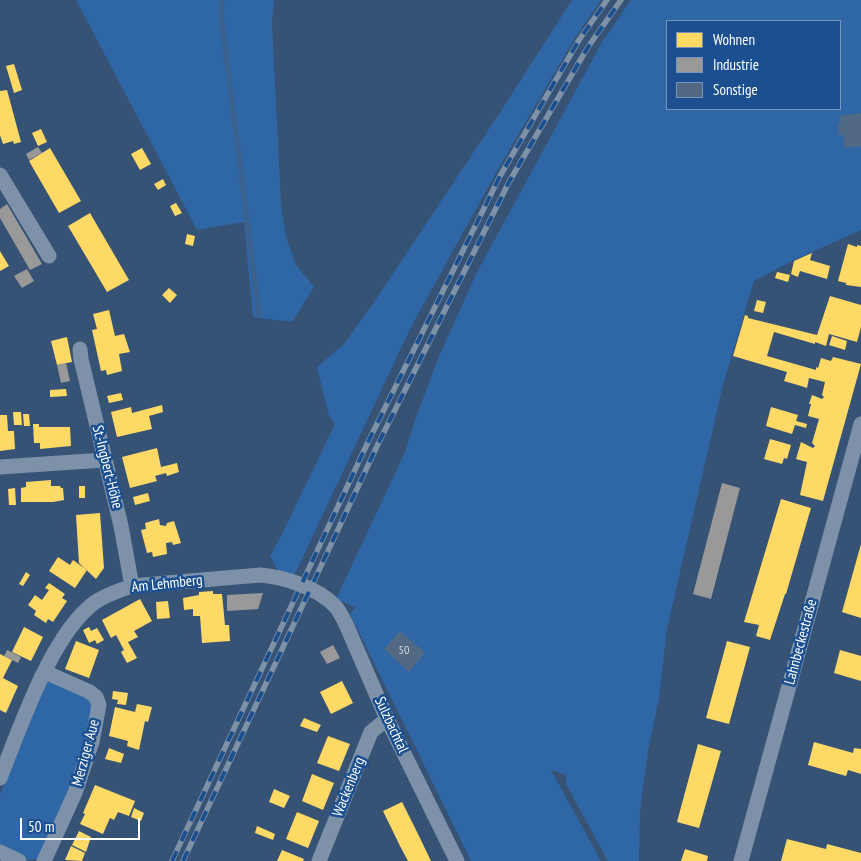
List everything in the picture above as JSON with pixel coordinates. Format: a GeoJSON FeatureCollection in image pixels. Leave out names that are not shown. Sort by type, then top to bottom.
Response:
{"type":"FeatureCollection","features":[{"type":"Feature","properties":{"kind":"street"},"geometry":{"type":"LineString","coordinates":[[0,175],[49,256]]}},
{"type":"Feature","properties":{"kind":"street","name":"St.-Ingbert-Höhe"},"geometry":{"type":"LineString","coordinates":[[80,349],[80,359],[121,526],[132,586]]}},
{"type":"Feature","properties":{"kind":"street","name":"Lahnbeckestraße"},"geometry":{"type":"LineString","coordinates":[[741,861],[861,424]]}},
{"type":"Feature","properties":{"kind":"street"},"geometry":{"type":"LineString","coordinates":[[0,467],[104,460]]}},
{"type":"Feature","properties":{"kind":"street","name":"Am Lehmberg"},"geometry":{"type":"LineString","coordinates":[[0,778],[26,712],[45,672],[66,633],[94,603],[132,586],[260,575],[283,579],[320,594]]}},
{"type":"Feature","properties":{"kind":"street","name":"Sulzbachtal"},"geometry":{"type":"LineString","coordinates":[[320,594],[337,607],[346,622],[387,719],[457,861]]}},
{"type":"Feature","properties":{"kind":"street","name":"Merziger Aue"},"geometry":{"type":"LineString","coordinates":[[44,861],[75,793],[92,742],[99,705],[96,697],[90,692],[45,672]]}},
{"type":"Feature","properties":{"kind":"street","name":"Wackenberg"},"geometry":{"type":"LineString","coordinates":[[319,861],[371,732],[387,719]]}},
{"type":"Feature","properties":{"kind":"street"},"geometry":{"type":"LineString","coordinates":[[0,852],[19,861]]}},
{"type":"Feature","properties":{"kind":"shaded area"},"geometry":{"type":"Polygon","coordinates":[[[76,0],[274,0],[272,23],[281,204],[286,237],[296,265],[314,287],[292,322],[253,317],[244,222],[197,230],[76,0]]]}},
{"type":"Feature","properties":{"kind":"shaded area"},"geometry":{"type":"Polygon","coordinates":[[[572,0],[601,0],[575,38],[496,173],[411,327],[293,578],[278,571],[270,556],[335,424],[329,416],[317,367],[344,344],[372,305],[572,0]]]}},
{"type":"Feature","properties":{"kind":"shaded area"},"geometry":{"type":"Polygon","coordinates":[[[631,0],[861,0],[861,230],[792,261],[754,281],[723,385],[667,629],[659,698],[648,751],[640,812],[639,861],[608,861],[566,784],[566,775],[551,770],[601,861],[471,861],[350,614],[356,608],[336,599],[405,452],[439,356],[477,272],[602,42],[631,0]]]}},
{"type":"Feature","properties":{"kind":"shaded area"},"geometry":{"type":"Polygon","coordinates":[[[50,681],[94,699],[83,757],[38,859],[26,860],[0,846],[0,795],[28,721],[46,684],[50,681]]]}},
{"type":"Feature","properties":{"kind":"building: Wohnen"},"geometry":{"type":"Polygon","coordinates":[[[14,64],[22,90],[14,93],[6,66],[14,64]]]}},
{"type":"Feature","properties":{"kind":"building: Wohnen"},"geometry":{"type":"Polygon","coordinates":[[[7,90],[21,142],[14,144],[13,141],[3,144],[0,135],[0,91],[7,90]]]}},
{"type":"Feature","properties":{"kind":"building: Wohnen"},"geometry":{"type":"Polygon","coordinates":[[[41,129],[47,142],[38,146],[32,133],[41,129]]]}},
{"type":"Feature","properties":{"kind":"building: Wohnen"},"geometry":{"type":"Polygon","coordinates":[[[50,148],[81,201],[59,213],[29,161],[50,148]]]}},
{"type":"Feature","properties":{"kind":"building: Wohnen"},"geometry":{"type":"Polygon","coordinates":[[[142,148],[151,164],[140,170],[131,154],[142,148]]]}},
{"type":"Feature","properties":{"kind":"building: Wohnen"},"geometry":{"type":"Polygon","coordinates":[[[163,179],[166,185],[158,190],[154,184],[163,179]]]}},
{"type":"Feature","properties":{"kind":"building: Wohnen"},"geometry":{"type":"Polygon","coordinates":[[[176,203],[182,213],[175,216],[170,206],[176,203]]]}},
{"type":"Feature","properties":{"kind":"building: Wohnen"},"geometry":{"type":"Polygon","coordinates":[[[90,213],[129,280],[107,292],[68,226],[90,213]]]}},
{"type":"Feature","properties":{"kind":"building: Wohnen"},"geometry":{"type":"Polygon","coordinates":[[[187,234],[195,236],[193,246],[185,244],[187,234]]]}},
{"type":"Feature","properties":{"kind":"building: Wohnen"},"geometry":{"type":"Polygon","coordinates":[[[848,244],[857,247],[857,245],[861,246],[861,287],[846,285],[846,283],[838,281],[848,244]]]}},
{"type":"Feature","properties":{"kind":"building: Wohnen"},"geometry":{"type":"Polygon","coordinates":[[[0,251],[9,266],[0,271],[0,251]]]}},
{"type":"Feature","properties":{"kind":"building: Wohnen"},"geometry":{"type":"Polygon","coordinates":[[[812,253],[810,260],[830,266],[827,279],[800,271],[798,277],[791,274],[794,261],[812,253]]]}},
{"type":"Feature","properties":{"kind":"building: Wohnen"},"geometry":{"type":"Polygon","coordinates":[[[777,272],[790,275],[788,282],[775,278],[777,272]]]}},
{"type":"Feature","properties":{"kind":"building: Wohnen"},"geometry":{"type":"Polygon","coordinates":[[[169,288],[177,295],[170,303],[162,295],[169,288]]]}},
{"type":"Feature","properties":{"kind":"building: Wohnen"},"geometry":{"type":"Polygon","coordinates":[[[830,296],[861,305],[861,327],[857,342],[829,334],[826,346],[774,332],[767,356],[816,370],[821,358],[831,361],[833,357],[861,364],[823,501],[800,495],[807,462],[796,459],[801,442],[813,448],[815,446],[812,443],[819,419],[808,416],[811,404],[809,404],[812,395],[822,399],[824,397],[822,395],[825,382],[809,378],[807,388],[784,381],[787,372],[733,356],[745,315],[748,318],[817,335],[830,296]]]}},
{"type":"Feature","properties":{"kind":"building: Wohnen"},"geometry":{"type":"Polygon","coordinates":[[[757,300],[766,302],[763,313],[754,311],[757,300]]]}},
{"type":"Feature","properties":{"kind":"building: Wohnen"},"geometry":{"type":"Polygon","coordinates":[[[109,310],[115,336],[124,334],[130,352],[119,354],[122,371],[107,375],[106,370],[101,371],[92,330],[97,329],[93,314],[109,310]]]}},
{"type":"Feature","properties":{"kind":"building: Wohnen"},"geometry":{"type":"Polygon","coordinates":[[[832,336],[847,341],[845,350],[829,345],[832,336]]]}},
{"type":"Feature","properties":{"kind":"building: Wohnen"},"geometry":{"type":"Polygon","coordinates":[[[67,337],[72,362],[57,365],[51,341],[67,337]]]}},
{"type":"Feature","properties":{"kind":"building: Wohnen"},"geometry":{"type":"Polygon","coordinates":[[[66,389],[67,396],[50,397],[50,390],[66,389]]]}},
{"type":"Feature","properties":{"kind":"building: Wohnen"},"geometry":{"type":"Polygon","coordinates":[[[121,393],[123,400],[109,403],[107,396],[121,393]]]}},
{"type":"Feature","properties":{"kind":"building: Wohnen"},"geometry":{"type":"Polygon","coordinates":[[[162,405],[163,412],[149,416],[152,429],[117,437],[111,412],[131,407],[132,413],[162,405]]]}},
{"type":"Feature","properties":{"kind":"building: Wohnen"},"geometry":{"type":"Polygon","coordinates":[[[771,407],[798,415],[796,421],[807,424],[806,428],[795,425],[792,434],[766,426],[771,407]]]}},
{"type":"Feature","properties":{"kind":"building: Wohnen"},"geometry":{"type":"Polygon","coordinates":[[[13,412],[21,412],[22,425],[14,425],[13,412]]]}},
{"type":"Feature","properties":{"kind":"building: Wohnen"},"geometry":{"type":"Polygon","coordinates":[[[23,414],[29,414],[30,426],[24,426],[23,414]]]}},
{"type":"Feature","properties":{"kind":"building: Wohnen"},"geometry":{"type":"Polygon","coordinates":[[[0,415],[7,415],[8,431],[14,431],[15,449],[0,451],[0,415]]]}},
{"type":"Feature","properties":{"kind":"building: Wohnen"},"geometry":{"type":"Polygon","coordinates":[[[33,424],[39,424],[39,427],[70,427],[71,446],[40,449],[40,443],[34,443],[33,424]]]}},
{"type":"Feature","properties":{"kind":"building: Wohnen"},"geometry":{"type":"Polygon","coordinates":[[[770,439],[791,445],[787,459],[784,458],[782,464],[764,459],[770,439]]]}},
{"type":"Feature","properties":{"kind":"building: Wohnen"},"geometry":{"type":"Polygon","coordinates":[[[157,448],[161,467],[177,463],[179,472],[167,476],[166,473],[155,476],[157,481],[130,488],[122,457],[157,448]]]}},
{"type":"Feature","properties":{"kind":"building: Wohnen"},"geometry":{"type":"Polygon","coordinates":[[[51,480],[51,486],[63,488],[64,500],[21,502],[21,488],[26,487],[26,482],[51,480]]]}},
{"type":"Feature","properties":{"kind":"building: Wohnen"},"geometry":{"type":"Polygon","coordinates":[[[79,486],[85,486],[85,498],[79,498],[79,486]]]}},
{"type":"Feature","properties":{"kind":"building: Wohnen"},"geometry":{"type":"Polygon","coordinates":[[[15,488],[16,505],[9,505],[8,489],[15,488]]]}},
{"type":"Feature","properties":{"kind":"building: Wohnen"},"geometry":{"type":"Polygon","coordinates":[[[148,493],[150,501],[135,505],[133,497],[148,493]]]}},
{"type":"Feature","properties":{"kind":"building: Wohnen"},"geometry":{"type":"Polygon","coordinates":[[[781,499],[811,508],[786,594],[770,640],[756,636],[759,625],[744,622],[781,499]]]}},
{"type":"Feature","properties":{"kind":"building: Wohnen"},"geometry":{"type":"Polygon","coordinates":[[[100,513],[104,568],[96,579],[79,563],[76,515],[100,513]]]}},
{"type":"Feature","properties":{"kind":"building: Wohnen"},"geometry":{"type":"Polygon","coordinates":[[[159,519],[160,525],[166,526],[167,523],[174,521],[181,543],[173,545],[172,542],[166,543],[167,554],[153,557],[152,552],[147,553],[141,530],[146,529],[145,523],[159,519]]]}},
{"type":"Feature","properties":{"kind":"building: Wohnen"},"geometry":{"type":"Polygon","coordinates":[[[861,544],[861,618],[842,612],[861,544]]]}},
{"type":"Feature","properties":{"kind":"building: Wohnen"},"geometry":{"type":"Polygon","coordinates":[[[58,557],[70,565],[73,560],[87,570],[75,588],[49,571],[58,557]]]}},
{"type":"Feature","properties":{"kind":"building: Wohnen"},"geometry":{"type":"Polygon","coordinates":[[[26,572],[30,575],[23,586],[19,584],[26,572]]]}},
{"type":"Feature","properties":{"kind":"building: Wohnen"},"geometry":{"type":"Polygon","coordinates":[[[49,583],[65,594],[62,598],[67,601],[53,622],[48,619],[46,623],[34,615],[36,611],[28,605],[35,595],[42,600],[49,590],[45,588],[49,583]]]}},
{"type":"Feature","properties":{"kind":"building: Wohnen"},"geometry":{"type":"Polygon","coordinates":[[[213,591],[213,594],[222,594],[225,625],[229,625],[230,641],[202,643],[200,616],[193,616],[193,609],[184,610],[183,598],[199,595],[199,592],[213,591]]]}},
{"type":"Feature","properties":{"kind":"building: Wohnen"},"geometry":{"type":"Polygon","coordinates":[[[140,599],[152,621],[134,631],[138,637],[128,642],[137,658],[127,663],[121,652],[124,650],[116,635],[111,638],[102,620],[140,599]]]}},
{"type":"Feature","properties":{"kind":"building: Wohnen"},"geometry":{"type":"Polygon","coordinates":[[[168,601],[170,618],[157,619],[156,602],[168,601]]]}},
{"type":"Feature","properties":{"kind":"building: Wohnen"},"geometry":{"type":"Polygon","coordinates":[[[24,627],[43,637],[31,661],[12,652],[24,627]]]}},
{"type":"Feature","properties":{"kind":"building: Wohnen"},"geometry":{"type":"Polygon","coordinates":[[[89,627],[91,631],[97,628],[104,640],[97,644],[95,640],[89,643],[83,630],[89,627]]]}},
{"type":"Feature","properties":{"kind":"building: Wohnen"},"geometry":{"type":"Polygon","coordinates":[[[76,641],[99,650],[89,678],[65,669],[76,641]]]}},
{"type":"Feature","properties":{"kind":"building: Wohnen"},"geometry":{"type":"Polygon","coordinates":[[[727,641],[750,647],[729,724],[706,718],[727,641]]]}},
{"type":"Feature","properties":{"kind":"building: Wohnen"},"geometry":{"type":"Polygon","coordinates":[[[840,650],[861,656],[861,681],[834,673],[840,650]]]}},
{"type":"Feature","properties":{"kind":"building: Wohnen"},"geometry":{"type":"Polygon","coordinates":[[[0,654],[12,660],[3,678],[18,686],[6,713],[0,710],[0,654]]]}},
{"type":"Feature","properties":{"kind":"building: Wohnen"},"geometry":{"type":"Polygon","coordinates":[[[342,681],[353,703],[331,714],[320,692],[342,681]]]}},
{"type":"Feature","properties":{"kind":"building: Wohnen"},"geometry":{"type":"Polygon","coordinates":[[[113,691],[128,693],[126,705],[117,704],[118,700],[112,699],[113,691]]]}},
{"type":"Feature","properties":{"kind":"building: Wohnen"},"geometry":{"type":"Polygon","coordinates":[[[137,704],[152,707],[148,722],[145,721],[139,750],[127,746],[128,741],[109,736],[115,707],[135,712],[137,704]]]}},
{"type":"Feature","properties":{"kind":"building: Wohnen"},"geometry":{"type":"Polygon","coordinates":[[[304,718],[321,725],[317,732],[300,726],[304,718]]]}},
{"type":"Feature","properties":{"kind":"building: Wohnen"},"geometry":{"type":"Polygon","coordinates":[[[328,736],[350,744],[339,771],[317,763],[328,736]]]}},
{"type":"Feature","properties":{"kind":"building: Wohnen"},"geometry":{"type":"Polygon","coordinates":[[[814,742],[853,753],[854,748],[861,749],[861,774],[848,770],[846,776],[808,765],[814,742]]]}},
{"type":"Feature","properties":{"kind":"building: Wohnen"},"geometry":{"type":"Polygon","coordinates":[[[698,744],[721,751],[699,828],[677,822],[698,744]]]}},
{"type":"Feature","properties":{"kind":"building: Wohnen"},"geometry":{"type":"Polygon","coordinates":[[[109,748],[124,754],[121,763],[105,759],[109,748]]]}},
{"type":"Feature","properties":{"kind":"building: Wohnen"},"geometry":{"type":"Polygon","coordinates":[[[312,774],[334,783],[323,810],[302,801],[312,774]]]}},
{"type":"Feature","properties":{"kind":"building: Wohnen"},"geometry":{"type":"Polygon","coordinates":[[[95,785],[135,801],[129,816],[118,812],[114,820],[110,818],[103,834],[80,824],[95,785]]]}},
{"type":"Feature","properties":{"kind":"building: Wohnen"},"geometry":{"type":"Polygon","coordinates":[[[274,789],[290,796],[284,808],[269,802],[274,789]]]}},
{"type":"Feature","properties":{"kind":"building: Wohnen"},"geometry":{"type":"Polygon","coordinates":[[[402,802],[431,861],[408,861],[400,846],[383,811],[402,802]]]}},
{"type":"Feature","properties":{"kind":"building: Wohnen"},"geometry":{"type":"Polygon","coordinates":[[[134,808],[144,813],[141,821],[131,817],[134,808]]]}},
{"type":"Feature","properties":{"kind":"building: Wohnen"},"geometry":{"type":"Polygon","coordinates":[[[297,812],[319,821],[308,848],[286,839],[297,812]]]}},
{"type":"Feature","properties":{"kind":"building: Wohnen"},"geometry":{"type":"Polygon","coordinates":[[[257,826],[275,834],[273,840],[255,833],[257,826]]]}},
{"type":"Feature","properties":{"kind":"building: Wohnen"},"geometry":{"type":"Polygon","coordinates":[[[79,831],[91,837],[86,852],[72,845],[79,831]]]}},
{"type":"Feature","properties":{"kind":"building: Wohnen"},"geometry":{"type":"Polygon","coordinates":[[[787,839],[826,849],[827,844],[861,853],[861,861],[781,861],[787,839]]]}},
{"type":"Feature","properties":{"kind":"building: Wohnen"},"geometry":{"type":"Polygon","coordinates":[[[71,846],[85,853],[82,861],[65,860],[71,846]]]}},
{"type":"Feature","properties":{"kind":"building: Wohnen"},"geometry":{"type":"Polygon","coordinates":[[[685,849],[708,856],[707,861],[681,861],[685,849]]]}},
{"type":"Feature","properties":{"kind":"building: Wohnen"},"geometry":{"type":"Polygon","coordinates":[[[282,850],[304,859],[303,861],[277,861],[282,850]]]}},
{"type":"Feature","properties":{"kind":"building: Industrie"},"geometry":{"type":"Polygon","coordinates":[[[38,147],[42,153],[29,160],[26,154],[38,147]]]}},
{"type":"Feature","properties":{"kind":"building: Industrie"},"geometry":{"type":"Polygon","coordinates":[[[7,204],[42,264],[30,270],[0,218],[0,209],[7,204]]]}},
{"type":"Feature","properties":{"kind":"building: Industrie"},"geometry":{"type":"Polygon","coordinates":[[[27,269],[34,281],[22,288],[14,276],[27,269]]]}},
{"type":"Feature","properties":{"kind":"building: Industrie"},"geometry":{"type":"Polygon","coordinates":[[[66,363],[70,381],[61,383],[57,365],[66,363]]]}},
{"type":"Feature","properties":{"kind":"building: Industrie"},"geometry":{"type":"Polygon","coordinates":[[[722,483],[740,488],[711,599],[693,594],[722,483]]]}},
{"type":"Feature","properties":{"kind":"building: Industrie"},"geometry":{"type":"Polygon","coordinates":[[[263,593],[258,609],[227,611],[227,595],[263,593]]]}},
{"type":"Feature","properties":{"kind":"building: Industrie"},"geometry":{"type":"Polygon","coordinates":[[[333,645],[340,658],[327,664],[320,652],[333,645]]]}},
{"type":"Feature","properties":{"kind":"building: Industrie"},"geometry":{"type":"Polygon","coordinates":[[[7,650],[21,657],[18,663],[4,656],[7,650]]]}},
{"type":"Feature","properties":{"kind":"building: Sonstige"},"geometry":{"type":"Polygon","coordinates":[[[861,113],[861,146],[845,148],[843,135],[839,135],[838,123],[841,123],[840,116],[861,113]]]}},
{"type":"Feature","properties":{"kind":"building: Sonstige"},"geometry":{"type":"Polygon","coordinates":[[[400,631],[425,653],[409,672],[384,649],[400,631]]]}},
{"type":"Feature","properties":{"kind":"waterway"},"geometry":{"type":"LineString","coordinates":[[222,0],[221,16],[259,314]]}},
{"type":"Feature","properties":{"kind":"railway"},"geometry":{"type":"LineString","coordinates":[[172,861],[369,440],[500,176],[579,40],[607,0]]}},
{"type":"Feature","properties":{"kind":"railway"},"geometry":{"type":"LineString","coordinates":[[183,861],[378,444],[509,182],[588,47],[621,0]]}}]}
